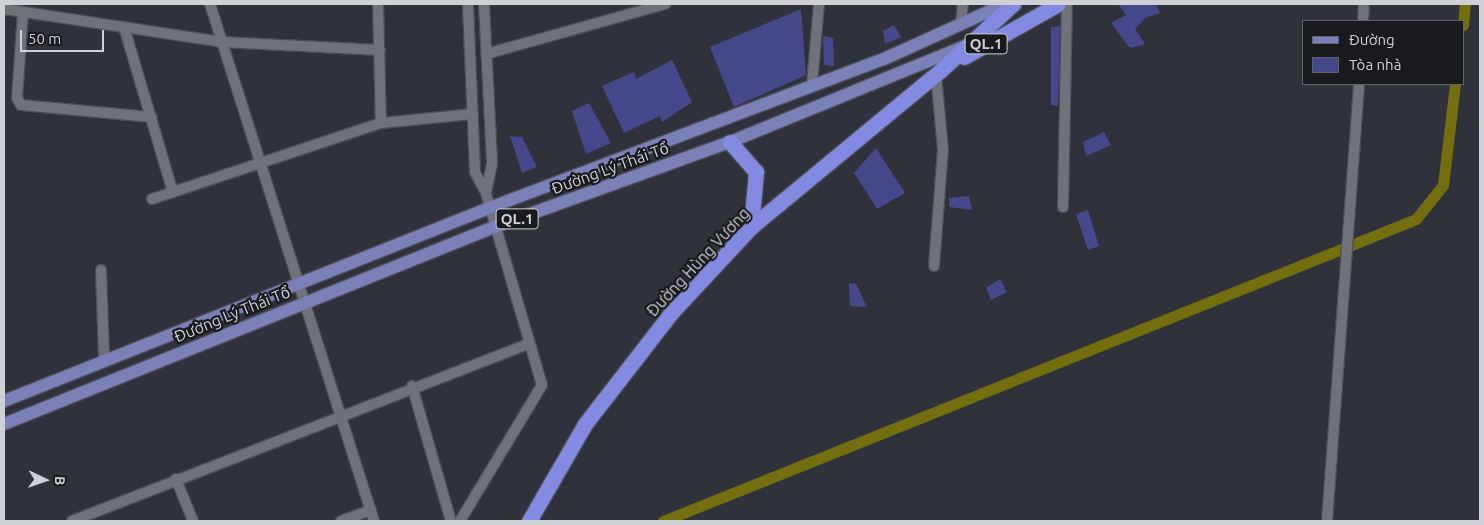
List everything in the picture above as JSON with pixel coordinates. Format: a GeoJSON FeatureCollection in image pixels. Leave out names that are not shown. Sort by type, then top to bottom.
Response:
{"type":"FeatureCollection","features":[{"type":"Feature","properties":{"kind":"highway","name":"Đường Hùng Vương"},"geometry":{"type":"LineString","coordinates":[[529,521],[585,424],[671,313],[751,228],[939,72],[1013,4]]}},
{"type":"Feature","properties":{"kind":"highway","name":"Đường Hùng Vương"},"geometry":{"type":"LineString","coordinates":[[939,72],[1058,4]]}},
{"type":"Feature","properties":{"kind":"highway"},"geometry":{"type":"LineString","coordinates":[[730,142],[756,172],[751,228]]}},
{"type":"Feature","properties":{"kind":"main road","name":"Đường Lý Thái Tổ"},"geometry":{"type":"LineString","coordinates":[[4,401],[104,358],[489,208],[748,111],[961,25],[1005,4]]}},
{"type":"Feature","properties":{"kind":"main road","name":"Đường Lý Thái Tổ"},"geometry":{"type":"LineString","coordinates":[[4,424],[494,227],[730,142],[1032,18]]}},
{"type":"Feature","properties":{"kind":"main road"},"geometry":{"type":"LineString","coordinates":[[748,111],[755,131]]}},
{"type":"Feature","properties":{"kind":"main road"},"geometry":{"type":"LineString","coordinates":[[194,324],[203,343]]}},
{"type":"Feature","properties":{"kind":"main road"},"geometry":{"type":"LineString","coordinates":[[104,358],[111,380]]}},
{"type":"Feature","properties":{"kind":"street"},"geometry":{"type":"LineString","coordinates":[[210,4],[297,284],[374,521]]}},
{"type":"Feature","properties":{"kind":"street"},"geometry":{"type":"LineString","coordinates":[[378,4],[381,123]]}},
{"type":"Feature","properties":{"kind":"street"},"geometry":{"type":"LineString","coordinates":[[460,521],[540,395],[540,374],[494,227],[486,193],[475,172],[468,4]]}},
{"type":"Feature","properties":{"kind":"street"},"geometry":{"type":"LineString","coordinates":[[484,4],[492,164],[486,193]]}},
{"type":"Feature","properties":{"kind":"street"},"geometry":{"type":"LineString","coordinates":[[486,54],[665,4]]}},
{"type":"Feature","properties":{"kind":"street"},"geometry":{"type":"LineString","coordinates":[[812,85],[819,4]]}},
{"type":"Feature","properties":{"kind":"street"},"geometry":{"type":"LineString","coordinates":[[961,25],[963,4]]}},
{"type":"Feature","properties":{"kind":"street"},"geometry":{"type":"LineString","coordinates":[[1063,207],[1067,4]]}},
{"type":"Feature","properties":{"kind":"street"},"geometry":{"type":"LineString","coordinates":[[1363,20],[1364,4]]}},
{"type":"Feature","properties":{"kind":"street"},"geometry":{"type":"LineString","coordinates":[[4,9],[222,42],[380,50]]}},
{"type":"Feature","properties":{"kind":"street"},"geometry":{"type":"LineString","coordinates":[[23,12],[17,98],[21,105],[151,117]]}},
{"type":"Feature","properties":{"kind":"street"},"geometry":{"type":"LineString","coordinates":[[124,27],[173,192]]}},
{"type":"Feature","properties":{"kind":"street"},"geometry":{"type":"LineString","coordinates":[[934,266],[943,150],[939,72]]}},
{"type":"Feature","properties":{"kind":"street"},"geometry":{"type":"LineString","coordinates":[[1327,521],[1359,85]]}},
{"type":"Feature","properties":{"kind":"street"},"geometry":{"type":"LineString","coordinates":[[152,199],[381,123],[473,114]]}},
{"type":"Feature","properties":{"kind":"street"},"geometry":{"type":"LineString","coordinates":[[100,270],[104,358]]}},
{"type":"Feature","properties":{"kind":"street"},"geometry":{"type":"LineString","coordinates":[[72,521],[412,386],[530,343]]}},
{"type":"Feature","properties":{"kind":"street"},"geometry":{"type":"LineString","coordinates":[[412,386],[451,521]]}},
{"type":"Feature","properties":{"kind":"street"},"geometry":{"type":"LineString","coordinates":[[176,479],[193,521]]}},
{"type":"Feature","properties":{"kind":"street"},"geometry":{"type":"LineString","coordinates":[[341,521],[370,510]]}},
{"type":"Feature","properties":{"kind":"building"},"geometry":{"type":"Polygon","coordinates":[[[1118,4],[1156,4],[1160,13],[1145,18],[1135,29],[1145,44],[1130,48],[1111,23],[1126,15],[1118,4]]]}},
{"type":"Feature","properties":{"kind":"building"},"geometry":{"type":"Polygon","coordinates":[[[801,9],[806,75],[734,107],[710,47],[801,9]]]}},
{"type":"Feature","properties":{"kind":"building"},"geometry":{"type":"Polygon","coordinates":[[[894,25],[901,37],[885,44],[883,31],[894,25]]]}},
{"type":"Feature","properties":{"kind":"building"},"geometry":{"type":"Polygon","coordinates":[[[1060,26],[1058,106],[1051,105],[1051,27],[1060,26]]]}},
{"type":"Feature","properties":{"kind":"building"},"geometry":{"type":"Polygon","coordinates":[[[823,36],[833,38],[834,66],[824,65],[823,36]]]}},
{"type":"Feature","properties":{"kind":"building"},"geometry":{"type":"Polygon","coordinates":[[[672,60],[692,102],[662,122],[660,116],[624,133],[602,86],[634,72],[636,79],[672,60]]]}},
{"type":"Feature","properties":{"kind":"building"},"geometry":{"type":"Polygon","coordinates":[[[589,103],[611,143],[586,154],[572,111],[589,103]]]}},
{"type":"Feature","properties":{"kind":"building"},"geometry":{"type":"Polygon","coordinates":[[[1104,132],[1111,145],[1086,156],[1083,142],[1104,132]]]}},
{"type":"Feature","properties":{"kind":"building"},"geometry":{"type":"Polygon","coordinates":[[[510,136],[522,137],[537,167],[522,173],[510,136]]]}},
{"type":"Feature","properties":{"kind":"building"},"geometry":{"type":"Polygon","coordinates":[[[876,148],[905,193],[877,209],[854,173],[876,148]]]}},
{"type":"Feature","properties":{"kind":"building"},"geometry":{"type":"Polygon","coordinates":[[[969,196],[972,210],[949,207],[949,198],[969,196]]]}},
{"type":"Feature","properties":{"kind":"building"},"geometry":{"type":"Polygon","coordinates":[[[1088,210],[1099,246],[1088,250],[1076,214],[1088,210]]]}},
{"type":"Feature","properties":{"kind":"building"},"geometry":{"type":"Polygon","coordinates":[[[1000,279],[1007,292],[991,300],[986,288],[1000,279]]]}},
{"type":"Feature","properties":{"kind":"building"},"geometry":{"type":"Polygon","coordinates":[[[849,283],[856,284],[867,307],[850,306],[849,283]]]}},
{"type":"Feature","properties":{"kind":"waterway"},"geometry":{"type":"LineString","coordinates":[[1463,20],[1465,4]]}},
{"type":"Feature","properties":{"kind":"waterway"},"geometry":{"type":"LineString","coordinates":[[663,521],[1416,219],[1443,185],[1455,85]]}}]}
